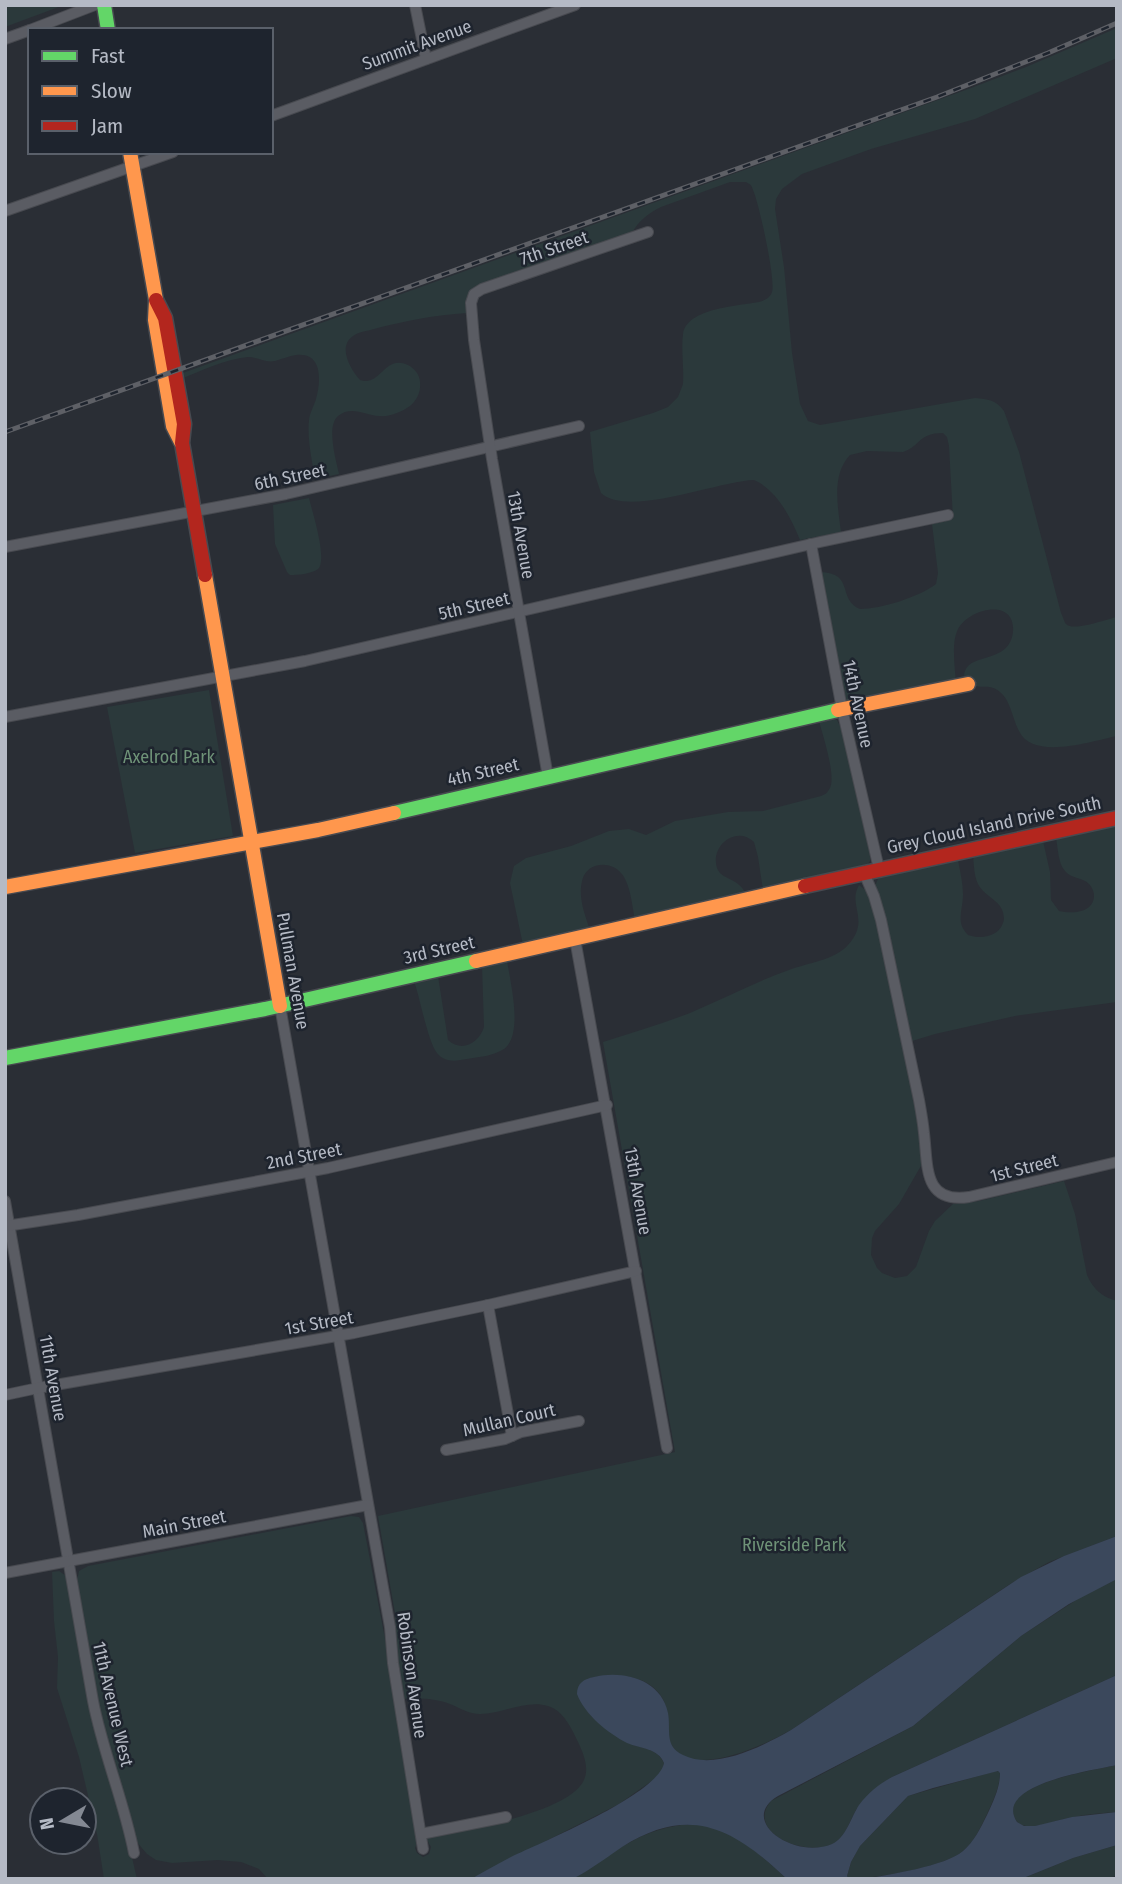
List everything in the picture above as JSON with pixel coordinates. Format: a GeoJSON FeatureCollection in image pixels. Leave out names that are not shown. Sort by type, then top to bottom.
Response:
{"type":"FeatureCollection","features":[{"type":"Feature","properties":{"kind":"street"},"geometry":{"type":"LineString","coordinates":[[35,28],[95,5]]}},
{"type":"Feature","properties":{"kind":"street"},"geometry":{"type":"LineString","coordinates":[[104,5],[108,28]]}},
{"type":"Feature","properties":{"kind":"street"},"geometry":{"type":"LineString","coordinates":[[415,5],[426,59]]}},
{"type":"Feature","properties":{"kind":"street","name":"Summit Avenue"},"geometry":{"type":"LineString","coordinates":[[273,115],[575,5]]}},
{"type":"Feature","properties":{"kind":"street"},"geometry":{"type":"LineString","coordinates":[[5,39],[28,31]]}},
{"type":"Feature","properties":{"kind":"street"},"geometry":{"type":"LineString","coordinates":[[5,211],[131,160],[162,154]]}},
{"type":"Feature","properties":{"kind":"street","name":"Pullman Avenue"},"geometry":{"type":"LineString","coordinates":[[131,160],[156,300],[155,320],[173,426],[182,443],[368,1505]]}},
{"type":"Feature","properties":{"kind":"street","name":"7th Street"},"geometry":{"type":"LineString","coordinates":[[472,298],[477,291],[484,288],[648,232]]}},
{"type":"Feature","properties":{"kind":"street","name":"13th Avenue"},"geometry":{"type":"LineString","coordinates":[[472,298],[471,312],[490,447],[548,777]]}},
{"type":"Feature","properties":{"kind":"street","name":"6th Street"},"geometry":{"type":"LineString","coordinates":[[5,547],[286,495],[579,426]]}},
{"type":"Feature","properties":{"kind":"street","name":"5th Street"},"geometry":{"type":"LineString","coordinates":[[5,717],[305,661],[948,515]]}},
{"type":"Feature","properties":{"kind":"street","name":"14th Avenue"},"geometry":{"type":"LineString","coordinates":[[811,544],[842,709],[879,869]]}},
{"type":"Feature","properties":{"kind":"street","name":"4th Street"},"geometry":{"type":"LineString","coordinates":[[5,887],[331,827],[842,709],[968,684]]}},
{"type":"Feature","properties":{"kind":"street","name":"Grey Cloud Island Drive South"},"geometry":{"type":"LineString","coordinates":[[879,869],[1117,818]]}},
{"type":"Feature","properties":{"kind":"street","name":"3rd Street"},"geometry":{"type":"LineString","coordinates":[[5,1058],[280,1006],[879,869]]}},
{"type":"Feature","properties":{"kind":"street","name":"1st Street"},"geometry":{"type":"LineString","coordinates":[[864,873],[880,914],[900,1004],[924,1129],[927,1168],[932,1183],[940,1192],[951,1198],[969,1197],[1117,1162]]}},
{"type":"Feature","properties":{"kind":"street","name":"13th Avenue"},"geometry":{"type":"LineString","coordinates":[[575,939],[667,1448]]}},
{"type":"Feature","properties":{"kind":"street","name":"2nd Street"},"geometry":{"type":"LineString","coordinates":[[7,1226],[309,1171],[607,1105]]}},
{"type":"Feature","properties":{"kind":"street","name":"11th Avenue"},"geometry":{"type":"LineString","coordinates":[[5,1201],[7,1226],[69,1561]]}},
{"type":"Feature","properties":{"kind":"street","name":"1st Street"},"geometry":{"type":"LineString","coordinates":[[5,1395],[338,1336],[636,1271]]}},
{"type":"Feature","properties":{"kind":"street"},"geometry":{"type":"LineString","coordinates":[[488,1305],[512,1436]]}},
{"type":"Feature","properties":{"kind":"street","name":"Mullan Court"},"geometry":{"type":"LineString","coordinates":[[446,1450],[579,1421]]}},
{"type":"Feature","properties":{"kind":"street","name":"Main Street"},"geometry":{"type":"LineString","coordinates":[[5,1573],[368,1505]]}},
{"type":"Feature","properties":{"kind":"street","name":"Robinson Avenue"},"geometry":{"type":"LineString","coordinates":[[368,1505],[390,1627],[393,1663],[424,1849]]}},
{"type":"Feature","properties":{"kind":"street","name":"11th Avenue West"},"geometry":{"type":"LineString","coordinates":[[69,1561],[96,1715],[134,1853]]}},
{"type":"Feature","properties":{"kind":"street"},"geometry":{"type":"LineString","coordinates":[[421,1834],[506,1817]]}},
{"type":"Feature","properties":{"kind":"green space"},"geometry":{"type":"Polygon","coordinates":[[[5,5],[64,5],[5,27],[5,5]]]}},
{"type":"Feature","properties":{"kind":"green space"},"geometry":{"type":"Polygon","coordinates":[[[1117,28],[1117,58],[975,119],[871,149],[802,174],[782,189],[776,199],[775,209],[784,267],[792,353],[800,404],[808,421],[820,425],[975,398],[991,401],[1001,407],[1019,452],[1066,624],[1076,627],[1117,617],[1117,736],[1064,747],[1037,745],[1026,740],[1019,731],[1009,705],[1000,692],[990,687],[973,686],[964,681],[969,665],[998,653],[1010,642],[1012,621],[1000,610],[981,611],[958,629],[954,648],[956,683],[848,703],[845,701],[820,572],[838,577],[853,605],[860,609],[900,601],[936,584],[938,573],[932,524],[953,519],[949,446],[943,433],[924,437],[903,452],[867,451],[850,455],[840,472],[838,482],[841,532],[800,540],[788,514],[770,490],[754,480],[631,502],[614,500],[601,493],[594,472],[590,432],[668,407],[678,397],[683,384],[682,346],[687,325],[703,314],[715,310],[759,302],[772,292],[772,273],[763,225],[751,185],[746,182],[730,182],[661,207],[645,217],[632,233],[468,295],[467,313],[408,321],[353,336],[348,341],[346,352],[350,365],[360,380],[373,379],[393,364],[400,363],[408,365],[416,372],[420,379],[420,389],[412,404],[396,414],[379,416],[348,411],[338,416],[334,421],[332,435],[339,474],[315,479],[309,427],[319,376],[316,363],[311,358],[296,355],[264,361],[251,357],[239,358],[181,379],[180,374],[971,88],[1117,28]]]}},
{"type":"Feature","properties":{"kind":"green space"},"geometry":{"type":"Polygon","coordinates":[[[309,498],[320,546],[321,564],[312,572],[290,575],[275,544],[273,505],[309,498]]]}},
{"type":"Feature","properties":{"kind":"green space","name":"Axelrod Park"},"geometry":{"type":"Polygon","coordinates":[[[209,690],[233,836],[135,853],[107,707],[209,690]]]}},
{"type":"Feature","properties":{"kind":"green space"},"geometry":{"type":"Polygon","coordinates":[[[829,718],[837,720],[841,728],[870,854],[867,865],[763,890],[754,842],[747,837],[733,837],[726,840],[717,852],[717,868],[722,875],[739,884],[746,894],[635,920],[624,877],[614,867],[594,866],[585,874],[581,887],[590,930],[523,945],[510,883],[514,866],[526,858],[571,846],[609,831],[629,829],[646,835],[675,821],[728,812],[763,811],[823,795],[830,788],[831,774],[819,721],[829,718]]]}},
{"type":"Feature","properties":{"kind":"green space"},"geometry":{"type":"Polygon","coordinates":[[[1117,825],[1117,1002],[1015,1016],[912,1041],[887,926],[875,886],[878,879],[958,860],[963,891],[962,926],[968,935],[985,937],[1000,929],[1004,919],[1001,907],[978,884],[973,856],[1043,841],[1050,872],[1051,900],[1059,911],[1082,911],[1091,905],[1093,890],[1086,882],[1065,871],[1056,838],[1117,825]]]}},
{"type":"Feature","properties":{"kind":"green space","name":"Riverside Park"},"geometry":{"type":"Polygon","coordinates":[[[859,885],[867,891],[872,903],[895,1001],[919,1124],[922,1164],[899,1204],[875,1231],[871,1255],[882,1273],[895,1278],[907,1276],[916,1267],[935,1221],[953,1204],[979,1201],[1064,1181],[1075,1214],[1087,1275],[1099,1292],[1117,1301],[1117,1536],[1049,1562],[1010,1584],[791,1730],[729,1756],[711,1760],[681,1755],[669,1740],[667,1712],[663,1700],[647,1683],[636,1678],[611,1675],[587,1679],[588,1712],[620,1738],[657,1754],[664,1763],[662,1771],[619,1804],[471,1879],[268,1879],[259,1869],[241,1862],[218,1860],[172,1863],[156,1860],[147,1854],[136,1841],[99,1717],[77,1581],[79,1571],[88,1566],[351,1516],[359,1517],[363,1523],[389,1660],[418,1841],[415,1848],[417,1853],[423,1857],[429,1854],[429,1837],[535,1812],[572,1793],[583,1782],[586,1767],[582,1752],[573,1731],[553,1708],[532,1704],[480,1714],[438,1701],[402,1699],[396,1659],[395,1613],[378,1516],[675,1452],[603,1042],[690,1013],[776,975],[836,954],[848,945],[858,928],[855,900],[859,885]]]}},
{"type":"Feature","properties":{"kind":"green space"},"geometry":{"type":"Polygon","coordinates":[[[507,960],[515,1020],[510,1042],[504,1049],[486,1056],[455,1061],[440,1056],[430,1040],[414,981],[438,976],[448,1040],[464,1046],[474,1042],[484,1027],[482,966],[507,960]]]}},
{"type":"Feature","properties":{"kind":"green space"},"geometry":{"type":"Polygon","coordinates":[[[59,1571],[68,1581],[137,1879],[104,1879],[98,1840],[98,1786],[86,1786],[57,1688],[58,1657],[52,1572],[59,1571]]]}},
{"type":"Feature","properties":{"kind":"green space"},"geometry":{"type":"Polygon","coordinates":[[[1117,1579],[1117,1675],[892,1777],[864,1800],[836,1842],[811,1848],[783,1840],[773,1833],[766,1823],[765,1813],[771,1801],[913,1726],[1021,1636],[1087,1593],[1117,1579]]]}},
{"type":"Feature","properties":{"kind":"green space"},"geometry":{"type":"Polygon","coordinates":[[[1117,1765],[1117,1812],[1079,1816],[1043,1825],[1026,1826],[1017,1822],[1014,1805],[1022,1795],[1036,1787],[1053,1780],[1117,1765]]]}},
{"type":"Feature","properties":{"kind":"green space"},"geometry":{"type":"Polygon","coordinates":[[[1000,1772],[1000,1778],[994,1799],[977,1833],[964,1850],[926,1867],[849,1879],[847,1876],[851,1862],[860,1846],[908,1796],[1000,1772]]]}},
{"type":"Feature","properties":{"kind":"green space"},"geometry":{"type":"Polygon","coordinates":[[[674,1826],[706,1826],[732,1836],[755,1851],[787,1879],[573,1879],[643,1836],[674,1826]]]}},
{"type":"Feature","properties":{"kind":"green space"},"geometry":{"type":"Polygon","coordinates":[[[1117,1845],[1117,1875],[1108,1879],[1021,1879],[1073,1858],[1117,1845]]]}},
{"type":"Feature","properties":{"kind":"water"},"geometry":{"type":"Polygon","coordinates":[[[1117,1536],[1117,1579],[1069,1604],[1021,1636],[913,1726],[778,1796],[767,1806],[764,1816],[767,1826],[787,1842],[817,1848],[832,1844],[845,1832],[862,1801],[887,1780],[1117,1675],[1117,1765],[1049,1781],[1019,1798],[1013,1809],[1017,1822],[1024,1826],[1117,1812],[1117,1845],[1073,1858],[1021,1879],[864,1879],[930,1865],[963,1851],[977,1834],[992,1805],[999,1784],[998,1771],[908,1796],[860,1846],[851,1862],[847,1876],[849,1879],[787,1879],[748,1846],[729,1835],[690,1825],[669,1827],[646,1834],[572,1879],[471,1879],[596,1817],[657,1776],[664,1763],[658,1754],[620,1739],[598,1723],[586,1709],[577,1694],[578,1687],[584,1680],[617,1675],[628,1676],[649,1685],[664,1701],[671,1742],[677,1751],[696,1759],[724,1758],[753,1749],[791,1730],[1021,1577],[1064,1556],[1117,1536]]]}},
{"type":"Feature","properties":{"kind":"railway"},"geometry":{"type":"LineString","coordinates":[[5,432],[937,97],[1117,23]]}},
{"type":"Feature","properties":{"kind":"traffic: fast"},"geometry":{"type":"LineString","coordinates":[[104,5],[108,28]]}},
{"type":"Feature","properties":{"kind":"traffic: fast"},"geometry":{"type":"LineString","coordinates":[[394,813],[838,710]]}},
{"type":"Feature","properties":{"kind":"traffic: fast"},"geometry":{"type":"LineString","coordinates":[[5,1058],[265,1009],[476,961]]}},
{"type":"Feature","properties":{"kind":"traffic: slow"},"geometry":{"type":"LineString","coordinates":[[130,154],[156,300],[155,320],[173,426],[181,442]]}},
{"type":"Feature","properties":{"kind":"traffic: slow"},"geometry":{"type":"LineString","coordinates":[[205,575],[280,1006]]}},
{"type":"Feature","properties":{"kind":"traffic: slow"},"geometry":{"type":"LineString","coordinates":[[838,710],[968,684]]}},
{"type":"Feature","properties":{"kind":"traffic: slow"},"geometry":{"type":"LineString","coordinates":[[5,887],[318,830],[394,813]]}},
{"type":"Feature","properties":{"kind":"traffic: slow"},"geometry":{"type":"LineString","coordinates":[[476,961],[805,886]]}},
{"type":"Feature","properties":{"kind":"traffic: jam"},"geometry":{"type":"LineString","coordinates":[[156,300],[165,318],[184,424],[182,443],[205,575]]}},
{"type":"Feature","properties":{"kind":"traffic: jam"},"geometry":{"type":"LineString","coordinates":[[805,886],[1117,818]]}}]}
